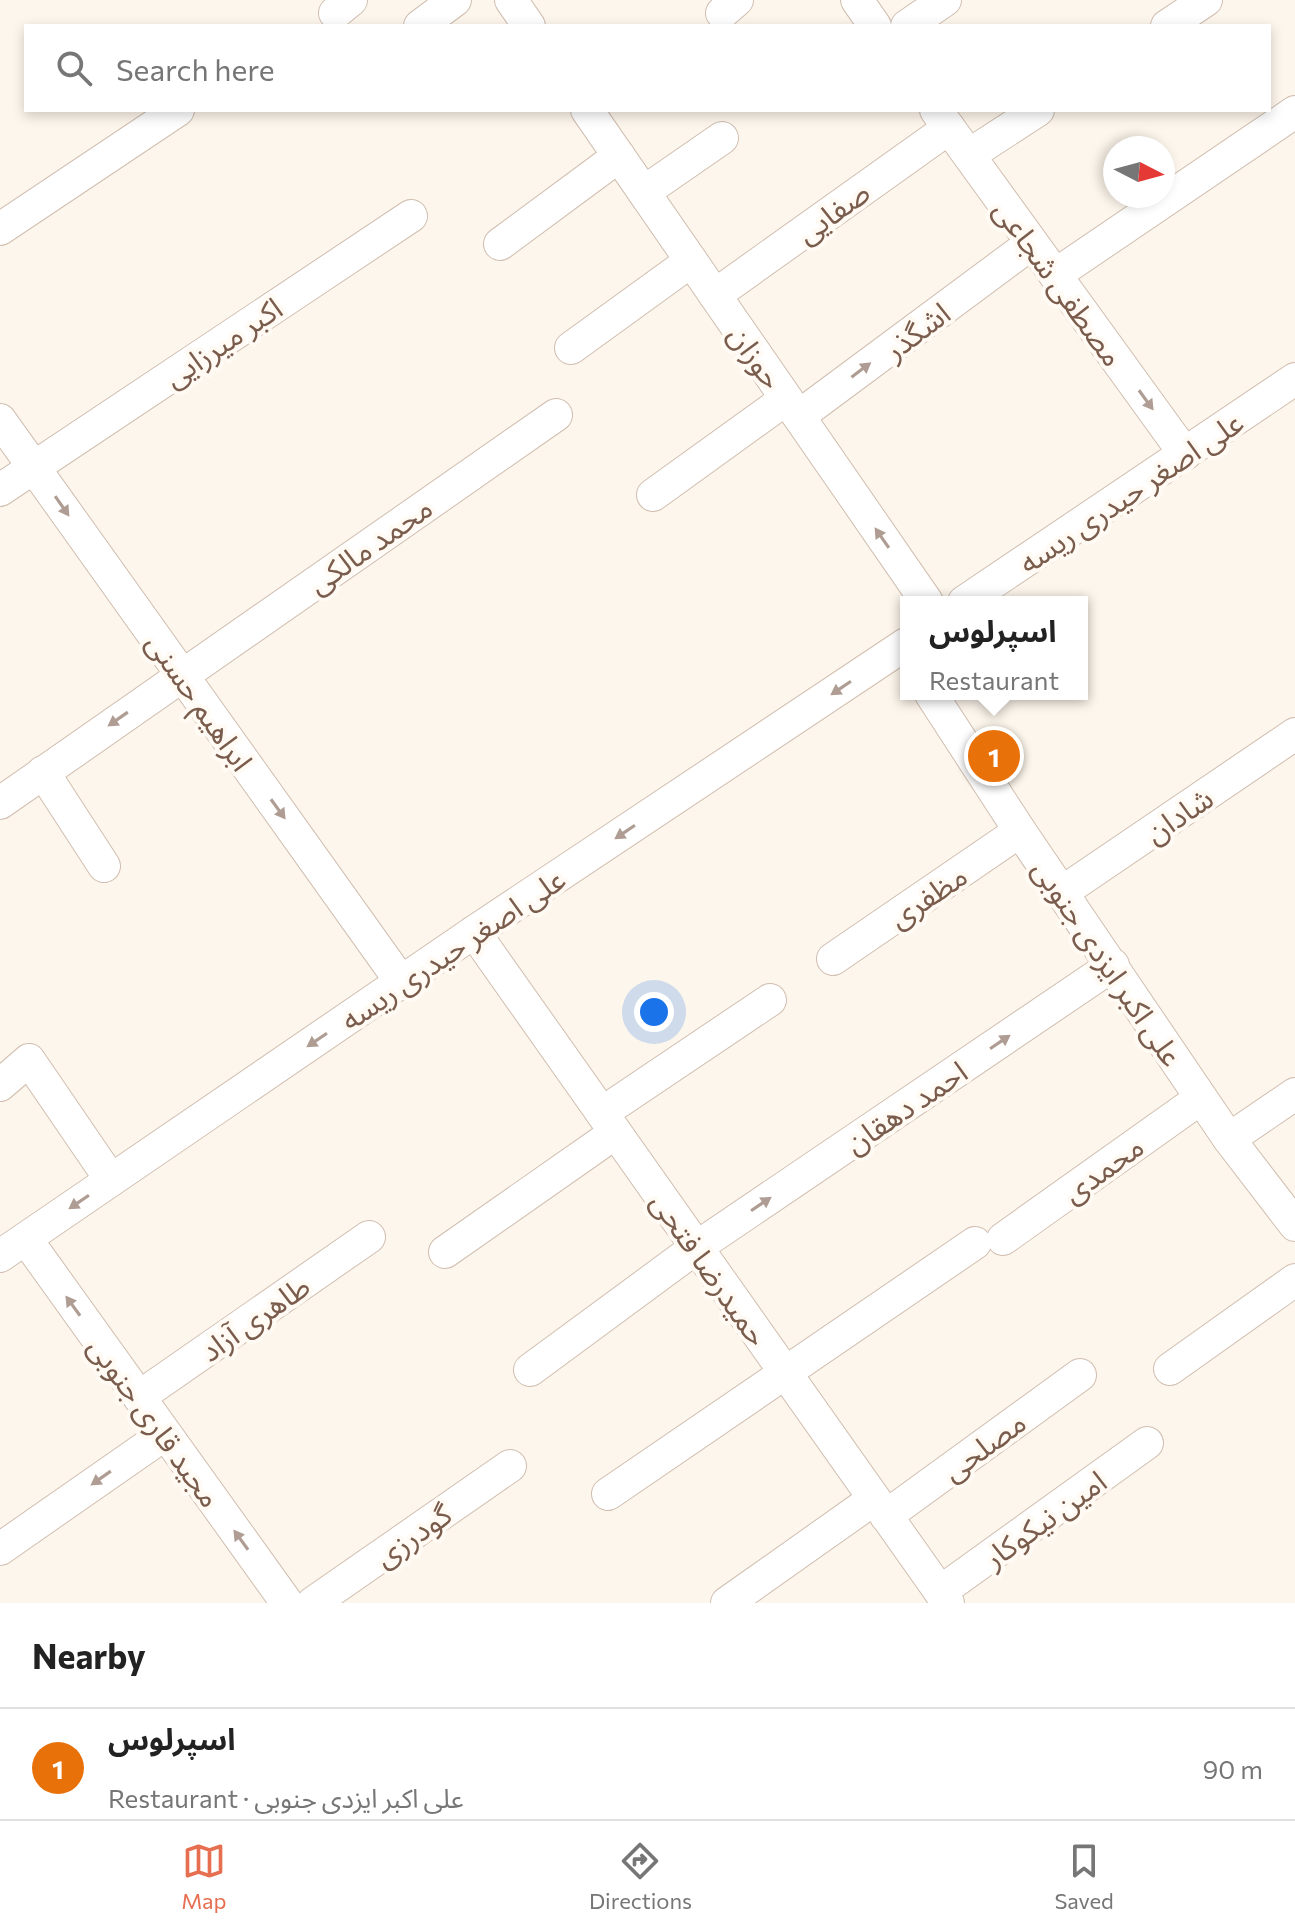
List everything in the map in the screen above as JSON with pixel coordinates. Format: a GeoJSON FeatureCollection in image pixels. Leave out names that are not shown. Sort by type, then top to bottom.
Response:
{"type":"FeatureCollection","features":[{"type":"Feature","properties":{"kind":"street"},"geometry":{"type":"LineString","coordinates":[[423,24],[455,0]]}},
{"type":"Feature","properties":{"kind":"street"},"geometry":{"type":"LineString","coordinates":[[511,0],[528,24]]}},
{"type":"Feature","properties":{"kind":"street"},"geometry":{"type":"LineString","coordinates":[[857,0],[873,24]]}},
{"type":"Feature","properties":{"kind":"street"},"geometry":{"type":"LineString","coordinates":[[910,24],[945,0]]}},
{"type":"Feature","properties":{"kind":"street"},"geometry":{"type":"LineString","coordinates":[[1170,24],[1206,0]]}},
{"type":"Feature","properties":{"kind":"street"},"geometry":{"type":"LineString","coordinates":[[0,229],[175,112]]}},
{"type":"Feature","properties":{"kind":"street","name":"حوزان"},"geometry":{"type":"LineString","coordinates":[[588,112],[923,596]]}},
{"type":"Feature","properties":{"kind":"street"},"geometry":{"type":"LineString","coordinates":[[969,155],[1035,112]]}},
{"type":"Feature","properties":{"kind":"street"},"geometry":{"type":"LineString","coordinates":[[1055,275],[1295,112]]}},
{"type":"Feature","properties":{"kind":"street","name":"مصطفی شجاعی"},"geometry":{"type":"LineString","coordinates":[[942,119],[1185,454]]}},
{"type":"Feature","properties":{"kind":"street","name":"صفایی"},"geometry":{"type":"LineString","coordinates":[[715,295],[942,119]]}},
{"type":"Feature","properties":{"kind":"street"},"geometry":{"type":"LineString","coordinates":[[644,192],[722,138]]}},
{"type":"Feature","properties":{"kind":"street"},"geometry":{"type":"LineString","coordinates":[[500,244],[619,156]]}},
{"type":"Feature","properties":{"kind":"street","name":"اکبر میرزایی"},"geometry":{"type":"LineString","coordinates":[[0,490],[411,216]]}},
{"type":"Feature","properties":{"kind":"street","name":"اشگذر"},"geometry":{"type":"LineString","coordinates":[[653,495],[793,408],[1032,243]]}},
{"type":"Feature","properties":{"kind":"street"},"geometry":{"type":"LineString","coordinates":[[571,348],[691,261]]}},
{"type":"Feature","properties":{"kind":"street","name":"علی اصغر حیدری ریسه"},"geometry":{"type":"LineString","coordinates":[[973,596],[1295,379]]}},
{"type":"Feature","properties":{"kind":"street","name":"محمد مالکی"},"geometry":{"type":"LineString","coordinates":[[0,803],[556,415]]}},
{"type":"Feature","properties":{"kind":"street","name":"ابراهیم حسنی"},"geometry":{"type":"LineString","coordinates":[[0,420],[402,983]]}},
{"type":"Feature","properties":{"kind":"street","name":"علی اصغر حیدری ریسه"},"geometry":{"type":"LineString","coordinates":[[13,1247],[474,932],[900,652]]}},
{"type":"Feature","properties":{"kind":"street","name":"علی اکبر ایزدی جنوبی"},"geometry":{"type":"LineString","coordinates":[[935,700],[1061,893],[1229,1139],[1295,1225]]}},
{"type":"Feature","properties":{"kind":"street","name":"شادان"},"geometry":{"type":"LineString","coordinates":[[1061,893],[1295,734]]}},
{"type":"Feature","properties":{"kind":"street"},"geometry":{"type":"LineString","coordinates":[[43,772],[104,866]]}},
{"type":"Feature","properties":{"kind":"street","name":"مظفری"},"geometry":{"type":"LineString","coordinates":[[833,959],[1020,831]]}},
{"type":"Feature","properties":{"kind":"street","name":"حمیدرضا فتحی"},"geometry":{"type":"LineString","coordinates":[[474,932],[944,1598]]}},
{"type":"Feature","properties":{"kind":"street","name":"احمد دهقان"},"geometry":{"type":"LineString","coordinates":[[530,1370],[697,1247],[1113,965]]}},
{"type":"Feature","properties":{"kind":"street"},"geometry":{"type":"LineString","coordinates":[[445,1252],[770,1000]]}},
{"type":"Feature","properties":{"kind":"street"},"geometry":{"type":"LineString","coordinates":[[0,1085],[29,1060],[111,1180]]}},
{"type":"Feature","properties":{"kind":"street"},"geometry":{"type":"LineString","coordinates":[[1229,1139],[1295,1094]]}},
{"type":"Feature","properties":{"kind":"street","name":"محمدی"},"geometry":{"type":"LineString","coordinates":[[608,1494],[1201,1098]]}},
{"type":"Feature","properties":{"kind":"street","name":"طاهری آزاد"},"geometry":{"type":"LineString","coordinates":[[139,1397],[369,1237]]}},
{"type":"Feature","properties":{"kind":"street","name":"مجید قاری جنوبی"},"geometry":{"type":"LineString","coordinates":[[13,1247],[139,1397],[291,1602]]}},
{"type":"Feature","properties":{"kind":"street"},"geometry":{"type":"LineString","coordinates":[[1170,1369],[1295,1280]]}},
{"type":"Feature","properties":{"kind":"street","name":"مصلحی"},"geometry":{"type":"LineString","coordinates":[[727,1603],[1080,1375]]}},
{"type":"Feature","properties":{"kind":"street"},"geometry":{"type":"LineString","coordinates":[[0,1549],[165,1434]]}},
{"type":"Feature","properties":{"kind":"street","name":"امین نیکوکار"},"geometry":{"type":"LineString","coordinates":[[944,1598],[1147,1443]]}},
{"type":"Feature","properties":{"kind":"street","name":"گودرزی"},"geometry":{"type":"LineString","coordinates":[[291,1602],[510,1466]]}},
{"type":"Feature","properties":{"kind":"place","name":"اسپرلوس"},"geometry":{"type":"Point","coordinates":[994,756]}}]}
